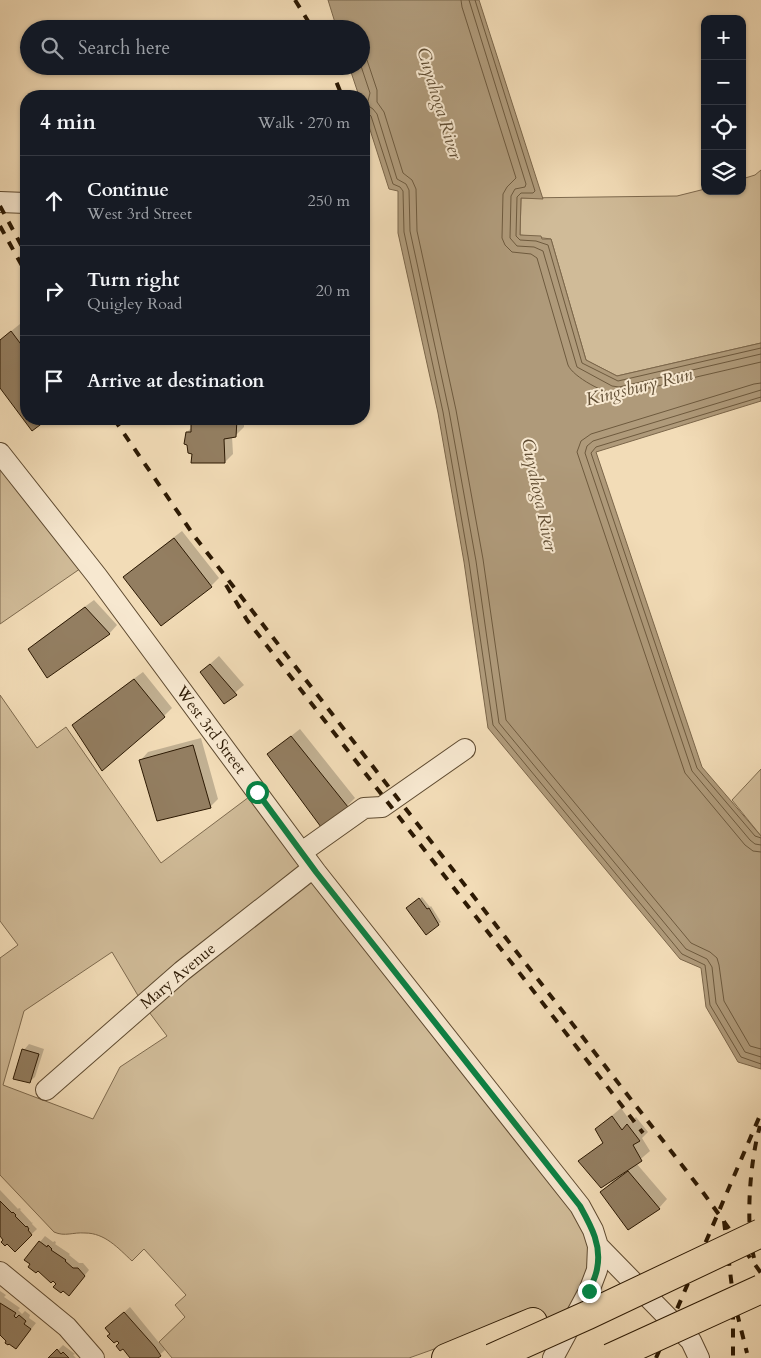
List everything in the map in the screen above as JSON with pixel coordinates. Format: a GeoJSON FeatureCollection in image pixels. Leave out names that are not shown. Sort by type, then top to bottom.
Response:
{"type":"FeatureCollection","features":[{"type":"Feature","properties":{"kind":"highway"},"geometry":{"type":"LineString","coordinates":[[492,1358],[761,1233]]}},
{"type":"Feature","properties":{"kind":"highway"},"geometry":{"type":"LineString","coordinates":[[610,1358],[761,1288]]}},
{"type":"Feature","properties":{"kind":"highway"},"geometry":{"type":"LineString","coordinates":[[446,1358],[532,1322],[588,1315]]}},
{"type":"Feature","properties":{"kind":"street","name":"West 3rd Street"},"geometry":{"type":"LineString","coordinates":[[0,453],[97,576],[307,860],[580,1206],[594,1230],[598,1246],[691,1341],[699,1358]]}},
{"type":"Feature","properties":{"kind":"street","name":"Mary Avenue"},"geometry":{"type":"LineString","coordinates":[[46,1090],[364,808],[382,807],[465,749]]}},
{"type":"Feature","properties":{"kind":"street"},"geometry":{"type":"LineString","coordinates":[[553,1358],[589,1291],[597,1270],[598,1246]]}},
{"type":"Feature","properties":{"kind":"street"},"geometry":{"type":"LineString","coordinates":[[0,1272],[67,1327],[94,1358]]}},
{"type":"Feature","properties":{"kind":"shaded area"},"geometry":{"type":"Polygon","coordinates":[[[761,170],[761,343],[617,376],[586,360],[551,239],[520,235],[521,198],[677,196],[701,190],[701,195],[746,195],[746,178],[755,175],[761,170]]]}},
{"type":"Feature","properties":{"kind":"shaded area"},"geometry":{"type":"Polygon","coordinates":[[[0,453],[87,564],[0,624],[0,453]]]}},
{"type":"Feature","properties":{"kind":"shaded area"},"geometry":{"type":"Polygon","coordinates":[[[0,695],[37,748],[66,727],[161,863],[257,791],[593,1230],[589,1291],[564,1313],[437,1348],[409,1358],[172,1358],[159,1342],[185,1317],[175,1305],[186,1295],[144,1249],[132,1261],[105,1238],[85,1233],[62,1234],[54,1232],[0,1175],[0,958],[18,945],[0,921],[0,695]],[[112,952],[24,1011],[3,1085],[93,1119],[120,1067],[167,1036],[143,1004],[112,952]]]}},
{"type":"Feature","properties":{"kind":"shaded area"},"geometry":{"type":"Polygon","coordinates":[[[761,769],[761,836],[732,800],[761,769]]]}},
{"type":"Feature","properties":{"kind":"water"},"geometry":{"type":"Polygon","coordinates":[[[328,0],[479,0],[543,199],[521,198],[520,235],[541,236],[542,239],[551,239],[586,360],[617,376],[761,343],[761,401],[596,452],[702,767],[761,836],[761,1069],[738,1062],[706,1007],[701,968],[680,959],[488,728],[464,562],[438,413],[398,233],[398,191],[389,189],[370,130],[370,90],[357,90],[352,75],[370,75],[370,20],[334,20],[328,0]]]}},
{"type":"Feature","properties":{"kind":"building"},"geometry":{"type":"Polygon","coordinates":[[[11,331],[20,343],[20,415],[0,388],[0,340],[11,331]]]}},
{"type":"Feature","properties":{"kind":"building"},"geometry":{"type":"Polygon","coordinates":[[[28,425],[40,425],[32,431],[28,425]]]}},
{"type":"Feature","properties":{"kind":"building"},"geometry":{"type":"Polygon","coordinates":[[[191,425],[237,425],[236,437],[224,439],[225,463],[191,463],[192,454],[188,453],[187,445],[184,444],[186,432],[191,432],[191,425]]]}},
{"type":"Feature","properties":{"kind":"building"},"geometry":{"type":"Polygon","coordinates":[[[174,538],[212,587],[161,626],[123,577],[174,538]]]}},
{"type":"Feature","properties":{"kind":"building"},"geometry":{"type":"Polygon","coordinates":[[[85,607],[110,634],[47,678],[28,649],[85,607]]]}},
{"type":"Feature","properties":{"kind":"building"},"geometry":{"type":"Polygon","coordinates":[[[210,664],[237,695],[224,704],[200,672],[210,664]]]}},
{"type":"Feature","properties":{"kind":"building"},"geometry":{"type":"Polygon","coordinates":[[[134,679],[165,717],[102,771],[72,725],[134,679]]]}},
{"type":"Feature","properties":{"kind":"building"},"geometry":{"type":"Polygon","coordinates":[[[291,736],[348,807],[321,827],[267,754],[291,736]]]}},
{"type":"Feature","properties":{"kind":"building"},"geometry":{"type":"Polygon","coordinates":[[[193,745],[211,808],[157,821],[139,760],[193,745]]]}},
{"type":"Feature","properties":{"kind":"building"},"geometry":{"type":"Polygon","coordinates":[[[419,898],[427,909],[429,908],[439,925],[426,935],[406,908],[419,898]]]}},
{"type":"Feature","properties":{"kind":"building"},"geometry":{"type":"Polygon","coordinates":[[[22,1049],[39,1054],[30,1083],[13,1079],[22,1049]]]}},
{"type":"Feature","properties":{"kind":"building"},"geometry":{"type":"Polygon","coordinates":[[[612,1116],[622,1130],[627,1124],[640,1141],[633,1145],[642,1161],[601,1188],[578,1161],[603,1143],[595,1129],[612,1116]]]}},
{"type":"Feature","properties":{"kind":"building"},"geometry":{"type":"Polygon","coordinates":[[[628,1171],[660,1209],[628,1230],[600,1192],[628,1171]]]}},
{"type":"Feature","properties":{"kind":"building"},"geometry":{"type":"Polygon","coordinates":[[[0,1201],[27,1226],[32,1235],[15,1252],[7,1244],[5,1246],[1,1242],[3,1240],[0,1236],[0,1201]]]}},
{"type":"Feature","properties":{"kind":"building"},"geometry":{"type":"Polygon","coordinates":[[[39,1241],[47,1247],[48,1245],[51,1250],[66,1260],[73,1268],[78,1268],[85,1276],[69,1296],[53,1287],[56,1284],[53,1281],[51,1283],[38,1271],[36,1273],[28,1267],[30,1264],[24,1260],[39,1241]]]}},
{"type":"Feature","properties":{"kind":"building"},"geometry":{"type":"Polygon","coordinates":[[[0,1303],[16,1313],[14,1316],[16,1318],[19,1315],[26,1321],[24,1324],[31,1329],[16,1349],[5,1343],[6,1341],[0,1335],[0,1303]]]}},
{"type":"Feature","properties":{"kind":"building"},"geometry":{"type":"Polygon","coordinates":[[[124,1312],[161,1356],[158,1358],[130,1358],[123,1349],[120,1351],[116,1346],[119,1343],[117,1341],[114,1343],[107,1336],[110,1334],[105,1328],[124,1312]]]}},
{"type":"Feature","properties":{"kind":"building"},"geometry":{"type":"Polygon","coordinates":[[[57,1349],[61,1354],[63,1352],[69,1358],[48,1358],[57,1349]]]}},
{"type":"Feature","properties":{"kind":"railway"},"geometry":{"type":"LineString","coordinates":[[295,0],[307,20]]}},
{"type":"Feature","properties":{"kind":"railway"},"geometry":{"type":"LineString","coordinates":[[334,75],[340,90]]}},
{"type":"Feature","properties":{"kind":"railway"},"geometry":{"type":"LineString","coordinates":[[0,206],[20,243]]}},
{"type":"Feature","properties":{"kind":"railway"},"geometry":{"type":"LineString","coordinates":[[0,226],[20,262]]}},
{"type":"Feature","properties":{"kind":"railway"},"geometry":{"type":"LineString","coordinates":[[118,425],[195,537],[702,1191],[761,1273]]}},
{"type":"Feature","properties":{"kind":"railway"},"geometry":{"type":"LineString","coordinates":[[226,585],[247,620],[643,1133]]}},
{"type":"Feature","properties":{"kind":"railway"},"geometry":{"type":"LineString","coordinates":[[656,1358],[761,1113]]}},
{"type":"Feature","properties":{"kind":"railway"},"geometry":{"type":"LineString","coordinates":[[754,1258],[751,1244],[749,1210],[751,1174],[760,1126]]}},
{"type":"Feature","properties":{"kind":"railway"},"geometry":{"type":"LineString","coordinates":[[724,1221],[733,1296],[733,1358]]}},
{"type":"Feature","properties":{"kind":"railway"},"geometry":{"type":"LineString","coordinates":[[737,1313],[747,1353]]}},
{"type":"Feature","properties":{"kind":"route"},"geometry":{"type":"LineString","coordinates":[[257,792],[316,872],[580,1206],[594,1230],[598,1246],[597,1270],[589,1291]]}},
{"type":"Feature","properties":{"kind":"water label","name":"Cuyahoga River"},"geometry":{"type":"Point","coordinates":[439,103]}},
{"type":"Feature","properties":{"kind":"water label","name":"Kingsbury Run"},"geometry":{"type":"Point","coordinates":[639,387]}},
{"type":"Feature","properties":{"kind":"water label","name":"Cuyahoga River"},"geometry":{"type":"Point","coordinates":[539,495]}}]}
